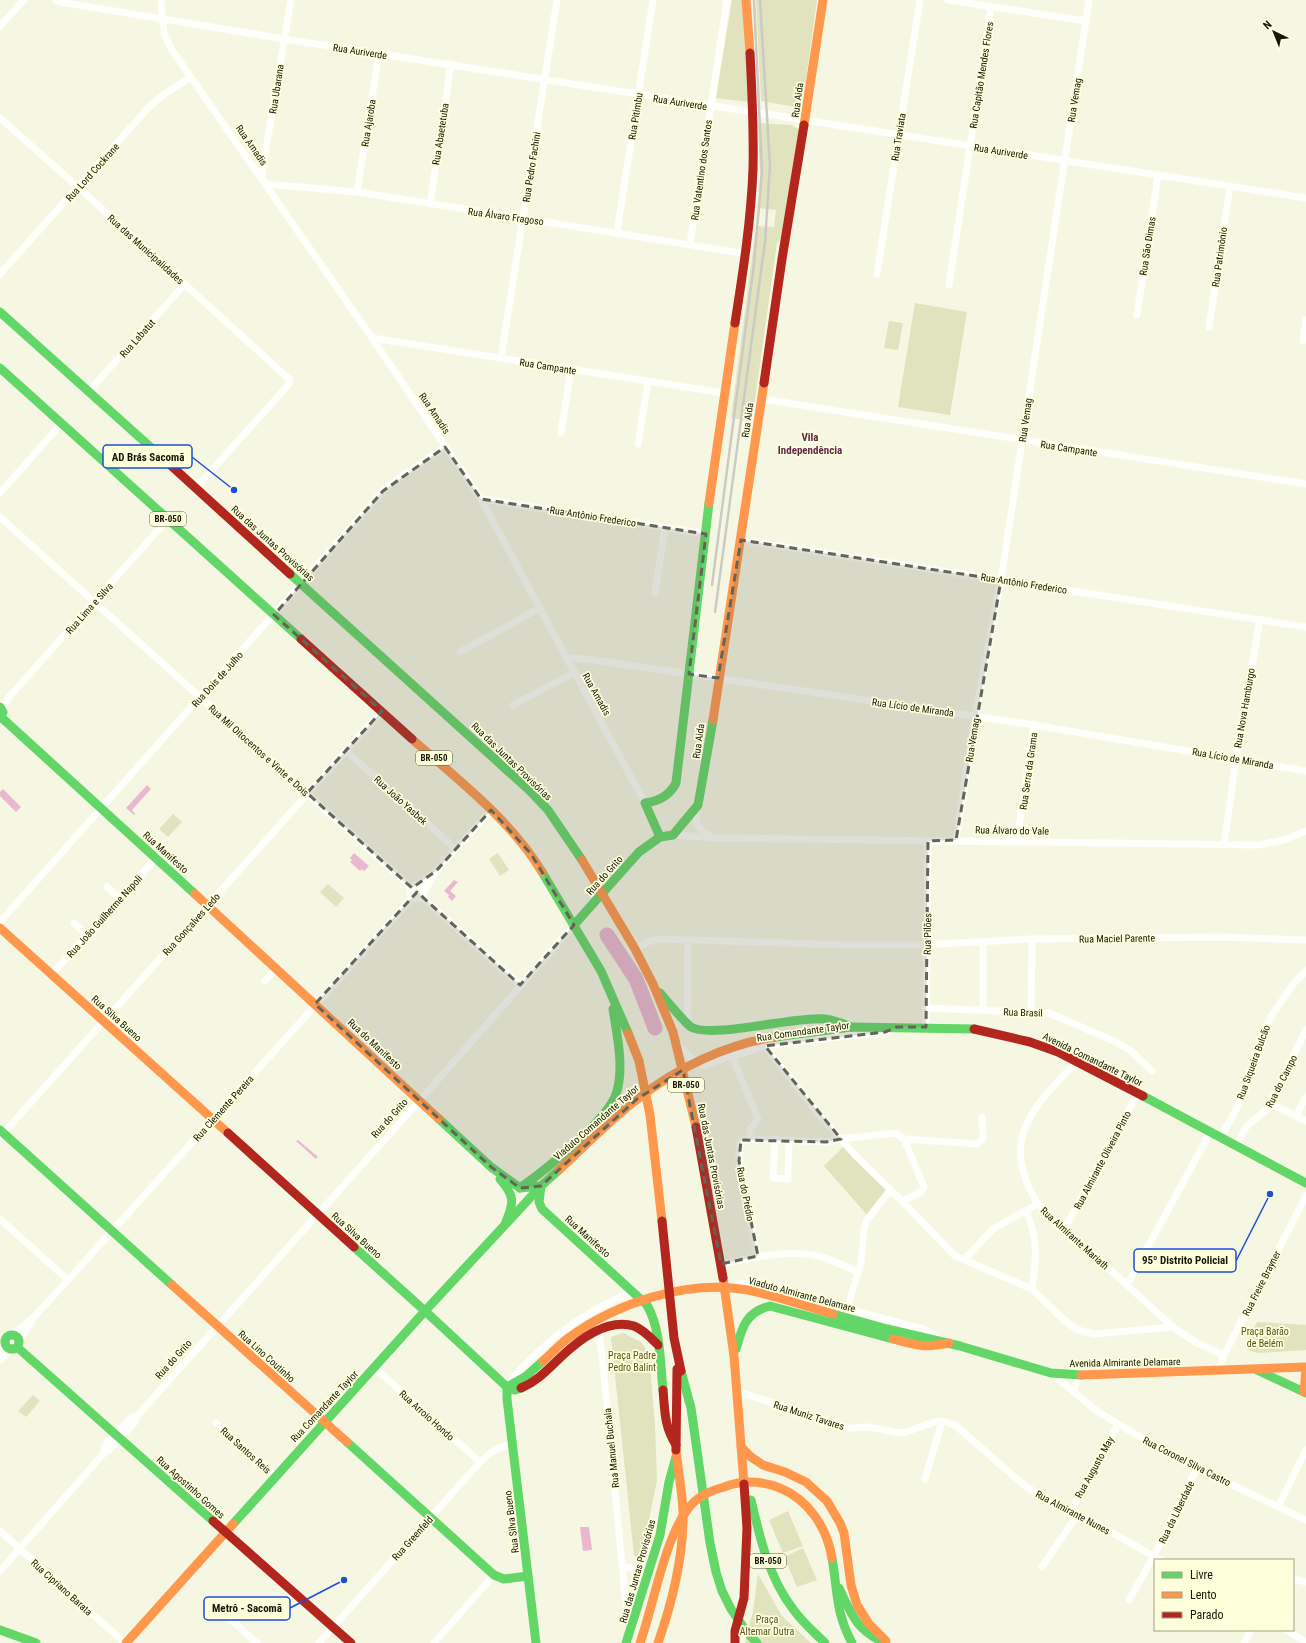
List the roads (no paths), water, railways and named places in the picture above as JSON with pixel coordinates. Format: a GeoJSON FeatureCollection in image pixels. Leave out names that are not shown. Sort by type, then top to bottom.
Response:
{"type":"FeatureCollection","features":[{"type":"Feature","properties":{"kind":"main road","name":"Rua Aida"},"geometry":{"type":"LineString","coordinates":[[645,803],[658,801],[666,797],[671,793],[676,783],[724,393],[747,254],[753,172],[754,113],[746,0]]}},
{"type":"Feature","properties":{"kind":"main road","name":"Rua Aida"},"geometry":{"type":"LineString","coordinates":[[673,835],[698,805],[704,779],[782,259],[823,0]]}},
{"type":"Feature","properties":{"kind":"main road","name":"Rua das Juntas Provisórias"},"geometry":{"type":"LineString","coordinates":[[0,312],[196,488],[298,588],[476,741],[539,800],[578,852],[635,949],[652,984],[675,1041],[693,1112],[726,1291],[734,1356],[742,1463]]}},
{"type":"Feature","properties":{"kind":"main road","name":"Rua das Juntas Provisórias"},"geometry":{"type":"LineString","coordinates":[[0,368],[382,711],[511,829],[531,854],[601,971],[639,1061],[650,1114],[678,1362],[677,1450],[669,1482],[660,1535],[626,1643]]}},
{"type":"Feature","properties":{"kind":"main road","name":"Rua Manifesto"},"geometry":{"type":"LineString","coordinates":[[1,711],[101,808],[315,1004]]}},
{"type":"Feature","properties":{"kind":"main road","name":"Rua Amadis"},"geometry":{"type":"LineString","coordinates":[[645,803],[660,837]]}},
{"type":"Feature","properties":{"kind":"main road","name":"Rua Álvaro do Vale"},"geometry":{"type":"LineString","coordinates":[[660,837],[673,835]]}},
{"type":"Feature","properties":{"kind":"main road","name":"Rua do Grito"},"geometry":{"type":"LineString","coordinates":[[574,925],[639,852],[660,837]]}},
{"type":"Feature","properties":{"kind":"main road","name":"Rua Silva Bueno"},"geometry":{"type":"LineString","coordinates":[[0,928],[213,1119],[507,1387],[506,1393],[536,1643]]}},
{"type":"Feature","properties":{"kind":"main road"},"geometry":{"type":"LineString","coordinates":[[652,984],[687,1023],[697,1030],[704,1031],[823,1019],[836,1021],[851,1027]]}},
{"type":"Feature","properties":{"kind":"main road"},"geometry":{"type":"LineString","coordinates":[[520,1188],[545,1170],[604,1114],[615,1099],[619,1082],[618,1054],[611,992]]}},
{"type":"Feature","properties":{"kind":"main road","name":"Rua do Manifesto"},"geometry":{"type":"LineString","coordinates":[[315,1004],[420,1100]]}},
{"type":"Feature","properties":{"kind":"main road","name":"Avenida Comandante Taylor"},"geometry":{"type":"LineString","coordinates":[[851,1027],[968,1028],[1030,1042],[1058,1052],[1306,1183]]}},
{"type":"Feature","properties":{"kind":"main road","name":"Viaduto Comandante Taylor"},"geometry":{"type":"LineString","coordinates":[[542,1184],[637,1099],[697,1062],[734,1047],[761,1039],[851,1027]]}},
{"type":"Feature","properties":{"kind":"main road"},"geometry":{"type":"LineString","coordinates":[[420,1100],[491,1167],[520,1188],[532,1188],[542,1184]]}},
{"type":"Feature","properties":{"kind":"main road","name":"Rua Lino Coutinho"},"geometry":{"type":"LineString","coordinates":[[1,1133],[494,1575]]}},
{"type":"Feature","properties":{"kind":"main road"},"geometry":{"type":"LineString","coordinates":[[491,1167],[495,1174],[511,1192],[513,1197],[513,1202],[506,1222]]}},
{"type":"Feature","properties":{"kind":"main road","name":"Rua Manifesto"},"geometry":{"type":"LineString","coordinates":[[542,1184],[539,1202],[542,1209],[647,1305],[652,1314],[659,1346]]}},
{"type":"Feature","properties":{"kind":"main road","name":"Rua Comandante Taylor"},"geometry":{"type":"LineString","coordinates":[[126,1643],[275,1476],[542,1184]]}},
{"type":"Feature","properties":{"kind":"main road","name":"Viaduto Almirante Delamare"},"geometry":{"type":"LineString","coordinates":[[507,1387],[525,1377],[567,1339],[609,1313],[648,1298],[682,1290],[721,1288],[747,1290],[793,1301],[887,1329],[945,1342]]}},
{"type":"Feature","properties":{"kind":"main road"},"geometry":{"type":"LineString","coordinates":[[734,1356],[741,1330],[746,1321],[756,1311],[770,1306],[916,1346],[928,1347],[945,1342]]}},
{"type":"Feature","properties":{"kind":"main road"},"geometry":{"type":"LineString","coordinates":[[507,1387],[515,1390],[533,1382],[545,1373],[578,1342],[598,1330],[618,1323],[628,1323],[638,1327],[647,1333],[659,1346],[666,1423],[669,1434],[677,1450],[683,1496],[684,1522],[682,1546],[670,1608],[658,1643]]}},
{"type":"Feature","properties":{"kind":"main road","name":"Rua Agostinho Gomes"},"geometry":{"type":"LineString","coordinates":[[9,1342],[118,1436],[351,1643]]}},
{"type":"Feature","properties":{"kind":"main road","name":"Avenida Almirante Delamare"},"geometry":{"type":"LineString","coordinates":[[945,1342],[1051,1374],[1080,1375],[1306,1368]]}},
{"type":"Feature","properties":{"kind":"main road","name":"Rua das Juntas Provisórias"},"geometry":{"type":"LineString","coordinates":[[678,1362],[691,1408],[710,1542],[716,1572],[722,1590],[731,1609],[746,1631],[757,1643]]}},
{"type":"Feature","properties":{"kind":"main road"},"geometry":{"type":"LineString","coordinates":[[1257,1370],[1305,1393],[1306,1368]]}},
{"type":"Feature","properties":{"kind":"main road"},"geometry":{"type":"LineString","coordinates":[[740,1447],[751,1457],[764,1465],[785,1472],[806,1482],[827,1501],[844,1533],[851,1585],[857,1605],[869,1624],[889,1643]]}},
{"type":"Feature","properties":{"kind":"main road"},"geometry":{"type":"LineString","coordinates":[[729,1643],[735,1630],[744,1598],[747,1528],[742,1463]]}},
{"type":"Feature","properties":{"kind":"main road","name":"BR-050"},"geometry":{"type":"LineString","coordinates":[[742,1463],[760,1539],[770,1568],[787,1601],[802,1621],[825,1643]]}},
{"type":"Feature","properties":{"kind":"main road"},"geometry":{"type":"LineString","coordinates":[[641,1641],[668,1550],[678,1524],[694,1502],[711,1492],[730,1484],[753,1481],[775,1485],[797,1496],[812,1510],[826,1536],[840,1617],[844,1630],[852,1643]]}},
{"type":"Feature","properties":{"kind":"main road"},"geometry":{"type":"LineString","coordinates":[[494,1575],[504,1579],[528,1576]]}},
{"type":"Feature","properties":{"kind":"main road"},"geometry":{"type":"LineString","coordinates":[[835,1583],[843,1593],[850,1613],[858,1625],[872,1637],[886,1643]]}},
{"type":"Feature","properties":{"kind":"main road"},"geometry":{"type":"LineString","coordinates":[[0,1630],[36,1643]]}},
{"type":"Feature","properties":{"kind":"main road"},"geometry":{"type":"LineString","coordinates":[[735,1630],[735,1643]]}},
{"type":"Feature","properties":{"kind":"street"},"geometry":{"type":"LineString","coordinates":[[0,26],[24,0]]}},
{"type":"Feature","properties":{"kind":"street","name":"Rua Auriverde"},"geometry":{"type":"LineString","coordinates":[[56,0],[60,2],[163,20],[1306,198]]}},
{"type":"Feature","properties":{"kind":"street","name":"Rua Amadis"},"geometry":{"type":"LineString","coordinates":[[161,0],[167,42],[372,338],[445,448],[481,499],[645,803]]}},
{"type":"Feature","properties":{"kind":"street","name":"Rua Ubarana"},"geometry":{"type":"LineString","coordinates":[[264,181],[264,159],[290,0]]}},
{"type":"Feature","properties":{"kind":"street","name":"Rua Pedro Fachini"},"geometry":{"type":"LineString","coordinates":[[502,358],[557,0]]}},
{"type":"Feature","properties":{"kind":"street","name":"Rua Pitimbu"},"geometry":{"type":"LineString","coordinates":[[617,232],[653,0]]}},
{"type":"Feature","properties":{"kind":"street","name":"Rua Vatentino dos Santos"},"geometry":{"type":"LineString","coordinates":[[690,244],[727,0]]}},
{"type":"Feature","properties":{"kind":"street","name":"Rua Traviata"},"geometry":{"type":"LineString","coordinates":[[877,274],[920,0]]}},
{"type":"Feature","properties":{"kind":"street"},"geometry":{"type":"LineString","coordinates":[[948,0],[1086,21]]}},
{"type":"Feature","properties":{"kind":"street","name":"Rua Vemag"},"geometry":{"type":"LineString","coordinates":[[956,840],[975,716],[1001,580],[1089,0]]}},
{"type":"Feature","properties":{"kind":"street","name":"Rua Capitão Mendes Flores"},"geometry":{"type":"LineString","coordinates":[[949,285],[991,7]]}},
{"type":"Feature","properties":{"kind":"street","name":"Rua Ajaroba"},"geometry":{"type":"LineString","coordinates":[[356,192],[379,53]]}},
{"type":"Feature","properties":{"kind":"street","name":"Rua Abaetetuba"},"geometry":{"type":"LineString","coordinates":[[430,204],[451,64]]}},
{"type":"Feature","properties":{"kind":"street","name":"Rua Lord Cockrane"},"geometry":{"type":"LineString","coordinates":[[0,274],[156,101],[191,77]]}},
{"type":"Feature","properties":{"kind":"street","name":"Rua das Municipalidades"},"geometry":{"type":"LineString","coordinates":[[0,118],[291,381],[196,488]]}},
{"type":"Feature","properties":{"kind":"street"},"geometry":{"type":"LineString","coordinates":[[250,161],[264,159]]}},
{"type":"Feature","properties":{"kind":"street","name":"Rua São Dimas"},"geometry":{"type":"LineString","coordinates":[[1136,315],[1158,176]]}},
{"type":"Feature","properties":{"kind":"street","name":"Rua Álvaro Fragoso"},"geometry":{"type":"LineString","coordinates":[[264,181],[356,192],[524,219],[617,232],[747,254]]}},
{"type":"Feature","properties":{"kind":"street","name":"Rua Patrimônio"},"geometry":{"type":"LineString","coordinates":[[1209,326],[1230,187]]}},
{"type":"Feature","properties":{"kind":"street","name":"Rua Labatut"},"geometry":{"type":"LineString","coordinates":[[89,391],[185,284]]}},
{"type":"Feature","properties":{"kind":"street"},"geometry":{"type":"LineString","coordinates":[[1303,341],[1306,320]]}},
{"type":"Feature","properties":{"kind":"street","name":"Rua Campante"},"geometry":{"type":"LineString","coordinates":[[372,338],[724,393]]}},
{"type":"Feature","properties":{"kind":"street"},"geometry":{"type":"LineString","coordinates":[[561,433],[571,369]]}},
{"type":"Feature","properties":{"kind":"street"},"geometry":{"type":"LineString","coordinates":[[638,444],[648,382]]}},
{"type":"Feature","properties":{"kind":"street","name":"Rua Campante"},"geometry":{"type":"LineString","coordinates":[[761,399],[1022,441],[1306,484]]}},
{"type":"Feature","properties":{"kind":"street"},"geometry":{"type":"LineString","coordinates":[[0,493],[62,423]]}},
{"type":"Feature","properties":{"kind":"street","name":"Rua Dois de Julho"},"geometry":{"type":"LineString","coordinates":[[0,922],[383,491],[392,483],[445,448]]}},
{"type":"Feature","properties":{"kind":"street","name":"Rua Antônio Frederico"},"geometry":{"type":"LineString","coordinates":[[481,499],[706,534]]}},
{"type":"Feature","properties":{"kind":"street","name":"Rua Mil Oitocentos e Vinte e Dois"},"geometry":{"type":"LineString","coordinates":[[0,516],[200,698],[414,886]]}},
{"type":"Feature","properties":{"kind":"street","name":"Rua Lima e Silva"},"geometry":{"type":"LineString","coordinates":[[1,711],[9,697],[168,519]]}},
{"type":"Feature","properties":{"kind":"street"},"geometry":{"type":"LineString","coordinates":[[655,593],[665,528]]}},
{"type":"Feature","properties":{"kind":"street","name":"Rua Antônio Frederico"},"geometry":{"type":"LineString","coordinates":[[741,540],[1306,627]]}},
{"type":"Feature","properties":{"kind":"street"},"geometry":{"type":"LineString","coordinates":[[460,652],[540,608]]}},
{"type":"Feature","properties":{"kind":"street","name":"Rua Nova Hamburgo"},"geometry":{"type":"LineString","coordinates":[[1224,844],[1236,759],[1260,619]]}},
{"type":"Feature","properties":{"kind":"street","name":"Rua Lício de Miranda"},"geometry":{"type":"LineString","coordinates":[[566,658],[587,659],[1034,725],[1306,771]]}},
{"type":"Feature","properties":{"kind":"street"},"geometry":{"type":"LineString","coordinates":[[513,705],[574,673]]}},
{"type":"Feature","properties":{"kind":"street","name":"Rua Gonçalves Ledo"},"geometry":{"type":"LineString","coordinates":[[1,1133],[208,906],[307,793],[382,711]]}},
{"type":"Feature","properties":{"kind":"street","name":"Rua Serra da Grama"},"geometry":{"type":"LineString","coordinates":[[1018,841],[1034,725]]}},
{"type":"Feature","properties":{"kind":"street","name":"Rua João Yasbek"},"geometry":{"type":"LineString","coordinates":[[346,751],[456,849]]}},
{"type":"Feature","properties":{"kind":"street","name":"Rua Álvaro do Vale"},"geometry":{"type":"LineString","coordinates":[[698,805],[695,817],[698,827],[701,831],[716,838]]}},
{"type":"Feature","properties":{"kind":"street"},"geometry":{"type":"LineString","coordinates":[[436,871],[423,895],[416,900],[412,898],[410,893],[414,886],[436,871],[491,810]]}},
{"type":"Feature","properties":{"kind":"street","name":"Rua Álvaro do Vale"},"geometry":{"type":"LineString","coordinates":[[673,835],[716,838],[1259,845],[1284,840],[1306,831]]}},
{"type":"Feature","properties":{"kind":"street","name":"Rua Pilões"},"geometry":{"type":"LineString","coordinates":[[926,1027],[925,1008],[928,841]]}},
{"type":"Feature","properties":{"kind":"street","name":"Rua João Guilherme Napoli"},"geometry":{"type":"LineString","coordinates":[[52,974],[156,858]]}},
{"type":"Feature","properties":{"kind":"street"},"geometry":{"type":"LineString","coordinates":[[414,886],[422,887],[423,895],[520,985]]}},
{"type":"Feature","properties":{"kind":"street"},"geometry":{"type":"LineString","coordinates":[[107,887],[120,899]]}},
{"type":"Feature","properties":{"kind":"street","name":"Rua Clemente Pereira"},"geometry":{"type":"LineString","coordinates":[[0,1360],[9,1342],[68,1280],[412,898]]}},
{"type":"Feature","properties":{"kind":"street"},"geometry":{"type":"LineString","coordinates":[[74,923],[87,935]]}},
{"type":"Feature","properties":{"kind":"street","name":"Rua do Grito"},"geometry":{"type":"LineString","coordinates":[[0,1571],[118,1436],[135,1422],[137,1416],[420,1100],[574,925]]}},
{"type":"Feature","properties":{"kind":"street","name":"Rua Maciel Parente"},"geometry":{"type":"LineString","coordinates":[[635,949],[653,940],[845,945],[927,944],[1032,939],[1222,937],[1306,940]]}},
{"type":"Feature","properties":{"kind":"street"},"geometry":{"type":"LineString","coordinates":[[1031,1013],[1032,939]]}},
{"type":"Feature","properties":{"kind":"street"},"geometry":{"type":"LineString","coordinates":[[687,1023],[688,941]]}},
{"type":"Feature","properties":{"kind":"street"},"geometry":{"type":"LineString","coordinates":[[983,942],[983,1010]]}},
{"type":"Feature","properties":{"kind":"street"},"geometry":{"type":"LineString","coordinates":[[266,981],[276,969]]}},
{"type":"Feature","properties":{"kind":"street","name":"Rua Siqueira Bulcão"},"geometry":{"type":"LineString","coordinates":[[1220,1138],[1236,1110],[1259,1042],[1272,1015],[1294,983],[1306,971]]}},
{"type":"Feature","properties":{"kind":"street","name":"Rua Brasil"},"geometry":{"type":"LineString","coordinates":[[925,1008],[1049,1013],[1059,1016],[1114,1041],[1130,1050],[1152,1071]]}},
{"type":"Feature","properties":{"kind":"street","name":"Rua Comandante Taylor"},"geometry":{"type":"LineString","coordinates":[[675,1041],[690,1058],[704,1065],[765,1046],[885,1032],[897,1027]]}},
{"type":"Feature","properties":{"kind":"street","name":"Rua do Campo"},"geometry":{"type":"LineString","coordinates":[[1236,1146],[1246,1127],[1264,1112],[1270,1103],[1306,1030]]}},
{"type":"Feature","properties":{"kind":"street"},"geometry":{"type":"LineString","coordinates":[[765,1046],[840,1139],[955,1256],[1032,1289],[1065,1321],[1078,1330],[1094,1334],[1173,1328]]}},
{"type":"Feature","properties":{"kind":"street","name":"Rua do Prédio"},"geometry":{"type":"LineString","coordinates":[[732,1056],[758,1119],[750,1129],[750,1138],[742,1142],[739,1147],[744,1192],[758,1256]]}},
{"type":"Feature","properties":{"kind":"street","name":"Rua Almirante Mariath"},"geometry":{"type":"LineString","coordinates":[[1076,1062],[1053,1085],[1033,1111],[1023,1130],[1020,1151],[1023,1173],[1031,1192],[1038,1204],[1127,1284],[1173,1328],[1197,1343],[1224,1355]]}},
{"type":"Feature","properties":{"kind":"street","name":"Rua Almirante Oliveira Pinto"},"geometry":{"type":"LineString","coordinates":[[1065,1228],[1138,1093]]}},
{"type":"Feature","properties":{"kind":"street"},"geometry":{"type":"LineString","coordinates":[[1296,1116],[1306,1097]]}},
{"type":"Feature","properties":{"kind":"street"},"geometry":{"type":"LineString","coordinates":[[1270,1103],[1306,1121]]}},
{"type":"Feature","properties":{"kind":"street"},"geometry":{"type":"LineString","coordinates":[[750,1138],[826,1142],[895,1132],[902,1137],[977,1144],[983,1137],[982,1117]]}},
{"type":"Feature","properties":{"kind":"street"},"geometry":{"type":"LineString","coordinates":[[1127,1284],[1210,1132]]}},
{"type":"Feature","properties":{"kind":"street"},"geometry":{"type":"LineString","coordinates":[[902,1137],[924,1186],[921,1192],[902,1201]]}},
{"type":"Feature","properties":{"kind":"street"},"geometry":{"type":"LineString","coordinates":[[775,1139],[773,1178],[788,1179],[789,1140]]}},
{"type":"Feature","properties":{"kind":"street"},"geometry":{"type":"LineString","coordinates":[[847,1309],[861,1263],[864,1229],[867,1220],[890,1190]]}},
{"type":"Feature","properties":{"kind":"street","name":"Rua Freire Brayner"},"geometry":{"type":"LineString","coordinates":[[1218,1371],[1224,1355],[1306,1196]]}},
{"type":"Feature","properties":{"kind":"street"},"geometry":{"type":"LineString","coordinates":[[964,1260],[994,1229],[1038,1204]]}},
{"type":"Feature","properties":{"kind":"street"},"geometry":{"type":"LineString","coordinates":[[1026,1211],[1034,1231],[1035,1244],[1032,1289]]}},
{"type":"Feature","properties":{"kind":"street"},"geometry":{"type":"LineString","coordinates":[[0,1219],[68,1280]]}},
{"type":"Feature","properties":{"kind":"street"},"geometry":{"type":"LineString","coordinates":[[721,1264],[758,1256],[788,1254],[820,1256],[858,1272]]}},
{"type":"Feature","properties":{"kind":"street","name":"Avenida Almirante Delamare"},"geometry":{"type":"LineString","coordinates":[[726,1291],[737,1284],[747,1283],[782,1288],[847,1309],[927,1330],[945,1342]]}},
{"type":"Feature","properties":{"kind":"street"},"geometry":{"type":"LineString","coordinates":[[507,1387],[510,1381],[533,1357],[567,1327],[602,1305],[633,1292]]}},
{"type":"Feature","properties":{"kind":"street","name":"Rua Manuel Buchala"},"geometry":{"type":"LineString","coordinates":[[598,1330],[602,1354],[626,1606]]}},
{"type":"Feature","properties":{"kind":"street","name":"Rua Arroio Hondo"},"geometry":{"type":"LineString","coordinates":[[375,1368],[480,1462]]}},
{"type":"Feature","properties":{"kind":"street","name":"Rua Coronel Silva Castro"},"geometry":{"type":"LineString","coordinates":[[1051,1374],[1098,1412],[1152,1444],[1197,1468],[1306,1520]]}},
{"type":"Feature","properties":{"kind":"street"},"geometry":{"type":"LineString","coordinates":[[1073,1392],[1080,1375]]}},
{"type":"Feature","properties":{"kind":"street","name":"Rua Muniz Tavares"},"geometry":{"type":"LineString","coordinates":[[736,1391],[849,1428],[868,1427],[900,1433],[942,1421]]}},
{"type":"Feature","properties":{"kind":"street"},"geometry":{"type":"LineString","coordinates":[[925,1479],[942,1421]]}},
{"type":"Feature","properties":{"kind":"street","name":"Rua Almirante Nunes"},"geometry":{"type":"LineString","coordinates":[[942,1421],[955,1425],[1024,1485],[1043,1498],[1078,1514],[1157,1558]]}},
{"type":"Feature","properties":{"kind":"street","name":"Rua Santos Reis"},"geometry":{"type":"LineString","coordinates":[[216,1423],[275,1476]]}},
{"type":"Feature","properties":{"kind":"street","name":"Rua Augusto May"},"geometry":{"type":"LineString","coordinates":[[1071,1511],[1118,1424]]}},
{"type":"Feature","properties":{"kind":"street","name":"Rua Greenfeld"},"geometry":{"type":"LineString","coordinates":[[319,1643],[480,1462],[493,1450],[504,1445],[513,1444]]}},
{"type":"Feature","properties":{"kind":"street"},"geometry":{"type":"LineString","coordinates":[[1278,1507],[1306,1450]]}},
{"type":"Feature","properties":{"kind":"street","name":"Rua da Liberdade"},"geometry":{"type":"LineString","coordinates":[[1157,1558],[1197,1468]]}},
{"type":"Feature","properties":{"kind":"street"},"geometry":{"type":"LineString","coordinates":[[1042,1567],[1078,1514]]}},
{"type":"Feature","properties":{"kind":"street","name":"Rua Cipriano Barata"},"geometry":{"type":"LineString","coordinates":[[0,1531],[126,1643]]}},
{"type":"Feature","properties":{"kind":"street","name":"Rua da Liberdade"},"geometry":{"type":"LineString","coordinates":[[1129,1600],[1154,1562]]}},
{"type":"Feature","properties":{"kind":"street"},"geometry":{"type":"LineString","coordinates":[[623,1566],[649,1573]]}},
{"type":"Feature","properties":{"kind":"street"},"geometry":{"type":"LineString","coordinates":[[434,1643],[494,1575]]}},
{"type":"Feature","properties":{"kind":"street"},"geometry":{"type":"LineString","coordinates":[[1294,1579],[1306,1582]]}},
{"type":"Feature","properties":{"kind":"street"},"geometry":{"type":"LineString","coordinates":[[220,1610],[257,1643]]}},
{"type":"Feature","properties":{"kind":"street"},"geometry":{"type":"LineString","coordinates":[[1244,1643],[1250,1631]]}},
{"type":"Feature","properties":{"kind":"street"},"geometry":{"type":"LineString","coordinates":[[1288,1631],[1306,1642]]}},
{"type":"Feature","properties":{"kind":"waterway"},"geometry":{"type":"LineString","coordinates":[[607,935],[636,979],[655,1028]]}},
{"type":"Feature","properties":{"kind":"railway"},"geometry":{"type":"LineString","coordinates":[[712,585],[754,264],[762,171],[754,0]]}},
{"type":"Feature","properties":{"kind":"railway"},"geometry":{"type":"LineString","coordinates":[[715,612],[765,242],[770,166],[760,0]]}},
{"type":"Feature","properties":{"kind":"place","name":"AD Brás Sacomã"},"geometry":{"type":"Point","coordinates":[234,490]}},
{"type":"Feature","properties":{"kind":"place","name":"95º Distrito Policial"},"geometry":{"type":"Point","coordinates":[1270,1194]}},
{"type":"Feature","properties":{"kind":"place","name":"Metrô - Sacomã"},"geometry":{"type":"Point","coordinates":[344,1580]}},
{"type":"Feature","properties":{"kind":"district","name":"Vila Independência"},"geometry":{"type":"Point","coordinates":[810,443]}},
{"type":"Feature","properties":{"kind":"park label","name":"Praça Barão de Belém"},"geometry":{"type":"Point","coordinates":[1265,1336]}},
{"type":"Feature","properties":{"kind":"park label","name":"Praça Padre Pedro Balint"},"geometry":{"type":"Point","coordinates":[632,1360]}},
{"type":"Feature","properties":{"kind":"park label","name":"Praça Altemar Dutra"},"geometry":{"type":"Point","coordinates":[767,1624]}}]}
